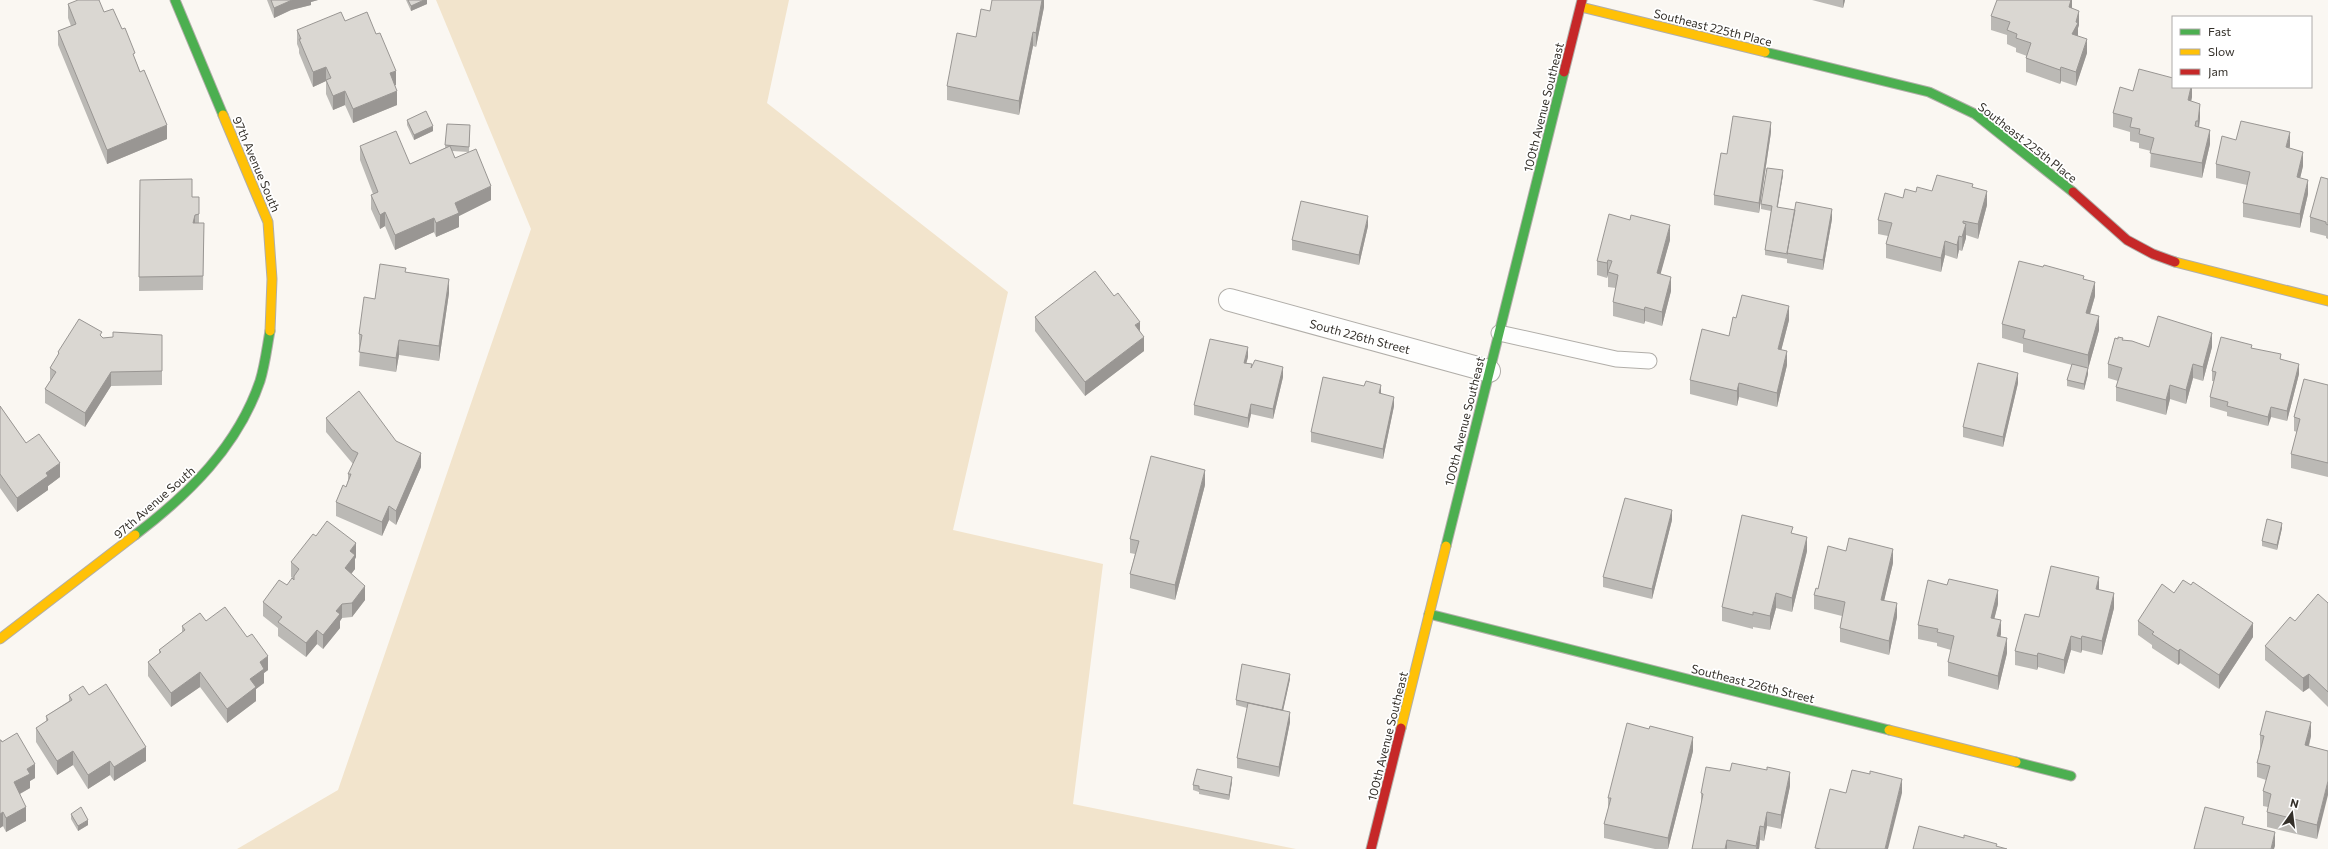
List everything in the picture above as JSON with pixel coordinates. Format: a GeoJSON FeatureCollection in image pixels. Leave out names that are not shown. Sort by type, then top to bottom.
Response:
{"type":"FeatureCollection","features":[{"type":"Feature","properties":{"kind":"street","name":"97th Avenue South"},"geometry":{"type":"LineString","coordinates":[[0,640],[141,531],[202,478],[237,432],[260,381],[271,327],[272,279],[268,222],[175,0]]}},
{"type":"Feature","properties":{"kind":"street","name":"Southeast 225th Place"},"geometry":{"type":"LineString","coordinates":[[1582,3],[1929,92],[1975,114],[2066,185],[2127,240],[2153,254],[2176,262],[2328,301]]}},
{"type":"Feature","properties":{"kind":"street","name":"100th Avenue Southeast"},"geometry":{"type":"LineString","coordinates":[[1371,849],[1582,3]]}},
{"type":"Feature","properties":{"kind":"street","name":"South 226th Street"},"geometry":{"type":"LineString","coordinates":[[1230,300],[1489,371]]}},
{"type":"Feature","properties":{"kind":"street","name":"Southeast 226th Street"},"geometry":{"type":"LineString","coordinates":[[1429,614],[2071,776]]}},
{"type":"Feature","properties":{"kind":"lane"},"geometry":{"type":"LineString","coordinates":[[1499,333],[1616,359],[1649,361]]}},
{"type":"Feature","properties":{"kind":"shaded area"},"geometry":{"type":"Polygon","coordinates":[[[436,0],[789,0],[767,103],[1008,292],[953,530],[1103,564],[1073,804],[1296,849],[237,849],[338,790],[531,229],[436,0]]]}},
{"type":"Feature","properties":{"kind":"building"},"geometry":{"type":"Polygon","coordinates":[[[78,0],[99,0],[104,12],[113,9],[122,29],[125,28],[135,53],[133,54],[140,72],[144,70],[167,125],[107,150],[58,31],[76,24],[68,4],[78,0]]]}},
{"type":"Feature","properties":{"kind":"building"},"geometry":{"type":"Polygon","coordinates":[[[271,0],[292,0],[274,8],[271,0]]]}},
{"type":"Feature","properties":{"kind":"building"},"geometry":{"type":"Polygon","coordinates":[[[408,0],[424,0],[411,6],[408,0]]]}},
{"type":"Feature","properties":{"kind":"building"},"geometry":{"type":"Polygon","coordinates":[[[992,0],[1042,0],[1036,33],[1033,32],[1019,101],[947,86],[957,33],[976,37],[981,9],[990,11],[992,0]]]}},
{"type":"Feature","properties":{"kind":"building"},"geometry":{"type":"Polygon","coordinates":[[[1997,0],[2071,0],[2069,7],[2079,11],[2076,22],[2078,23],[2072,34],[2087,39],[2076,72],[2061,67],[2060,70],[2026,58],[2031,43],[2016,38],[2017,34],[2007,30],[2010,22],[1991,16],[1997,0]]]}},
{"type":"Feature","properties":{"kind":"building"},"geometry":{"type":"Polygon","coordinates":[[[341,12],[345,21],[367,12],[376,34],[380,33],[396,71],[390,73],[397,91],[353,109],[345,91],[333,96],[326,80],[331,78],[326,67],[313,72],[299,39],[301,39],[297,30],[341,12]]]}},
{"type":"Feature","properties":{"kind":"building"},"geometry":{"type":"Polygon","coordinates":[[[2139,69],[2172,78],[2172,88],[2191,88],[2188,100],[2200,104],[2198,121],[2196,121],[2195,126],[2210,130],[2202,163],[2150,153],[2154,138],[2139,134],[2140,129],[2130,127],[2132,118],[2113,113],[2120,87],[2133,91],[2139,69]]]}},
{"type":"Feature","properties":{"kind":"building"},"geometry":{"type":"Polygon","coordinates":[[[426,111],[433,126],[414,135],[407,120],[426,111]]]}},
{"type":"Feature","properties":{"kind":"building"},"geometry":{"type":"Polygon","coordinates":[[[1733,116],[1771,122],[1759,203],[1714,195],[1721,153],[1727,154],[1733,116]]]}},
{"type":"Feature","properties":{"kind":"building"},"geometry":{"type":"Polygon","coordinates":[[[2241,121],[2290,132],[2286,147],[2303,152],[2297,177],[2308,180],[2300,214],[2243,203],[2250,172],[2216,164],[2222,136],[2236,140],[2241,121]]]}},
{"type":"Feature","properties":{"kind":"building"},"geometry":{"type":"Polygon","coordinates":[[[447,124],[470,125],[469,147],[445,145],[447,124]]]}},
{"type":"Feature","properties":{"kind":"building"},"geometry":{"type":"Polygon","coordinates":[[[396,131],[410,164],[450,146],[455,158],[476,149],[491,186],[455,203],[459,213],[436,223],[434,218],[395,235],[385,212],[380,215],[371,195],[378,192],[360,146],[396,131]]]}},
{"type":"Feature","properties":{"kind":"building"},"geometry":{"type":"Polygon","coordinates":[[[1767,168],[1783,170],[1777,207],[1795,210],[1788,254],[1765,250],[1772,206],[1761,204],[1767,168]]]}},
{"type":"Feature","properties":{"kind":"building"},"geometry":{"type":"Polygon","coordinates":[[[1937,175],[1973,184],[1972,187],[1987,191],[1978,224],[1963,221],[1963,223],[1966,224],[1962,237],[1959,236],[1957,245],[1945,241],[1941,258],[1886,244],[1892,223],[1878,220],[1885,193],[1903,198],[1905,189],[1916,192],[1917,187],[1932,191],[1937,175]]]}},
{"type":"Feature","properties":{"kind":"building"},"geometry":{"type":"Polygon","coordinates":[[[2321,177],[2328,179],[2328,225],[2326,222],[2310,217],[2321,177]]]}},
{"type":"Feature","properties":{"kind":"building"},"geometry":{"type":"Polygon","coordinates":[[[192,179],[192,197],[199,197],[199,214],[195,215],[193,223],[204,223],[203,276],[139,277],[140,180],[192,179]]]}},
{"type":"Feature","properties":{"kind":"building"},"geometry":{"type":"Polygon","coordinates":[[[1301,201],[1368,216],[1359,255],[1292,240],[1301,201]]]}},
{"type":"Feature","properties":{"kind":"building"},"geometry":{"type":"Polygon","coordinates":[[[1796,202],[1832,209],[1823,260],[1787,253],[1796,202]]]}},
{"type":"Feature","properties":{"kind":"building"},"geometry":{"type":"Polygon","coordinates":[[[1609,214],[1630,220],[1631,215],[1670,225],[1657,273],[1671,277],[1662,312],[1645,307],[1644,310],[1613,302],[1618,275],[1608,272],[1612,261],[1608,260],[1607,263],[1597,261],[1609,214]]]}},
{"type":"Feature","properties":{"kind":"building"},"geometry":{"type":"Polygon","coordinates":[[[2019,261],[2043,267],[2044,265],[2084,276],[2083,279],[2095,282],[2086,313],[2099,316],[2088,355],[2023,338],[2025,330],[2002,324],[2019,261]]]}},
{"type":"Feature","properties":{"kind":"building"},"geometry":{"type":"Polygon","coordinates":[[[380,264],[406,268],[405,272],[449,279],[439,346],[399,340],[396,358],[359,352],[362,335],[359,334],[364,297],[375,299],[380,264]]]}},
{"type":"Feature","properties":{"kind":"building"},"geometry":{"type":"Polygon","coordinates":[[[1095,271],[1114,296],[1118,293],[1140,322],[1135,325],[1144,337],[1085,382],[1035,317],[1095,271]]]}},
{"type":"Feature","properties":{"kind":"building"},"geometry":{"type":"Polygon","coordinates":[[[1742,295],[1789,306],[1778,349],[1787,351],[1777,393],[1739,383],[1737,391],[1690,380],[1702,329],[1729,336],[1733,317],[1736,318],[1742,295]]]}},
{"type":"Feature","properties":{"kind":"building"},"geometry":{"type":"Polygon","coordinates":[[[2158,316],[2212,333],[2203,367],[2193,364],[2186,390],[2170,385],[2166,400],[2116,387],[2122,368],[2108,364],[2115,338],[2123,338],[2122,340],[2132,341],[2149,347],[2158,316]]]}},
{"type":"Feature","properties":{"kind":"building"},"geometry":{"type":"Polygon","coordinates":[[[79,319],[102,332],[100,335],[103,338],[113,337],[113,332],[162,335],[162,371],[111,372],[85,413],[45,389],[56,372],[50,368],[59,353],[58,352],[79,319]]]}},
{"type":"Feature","properties":{"kind":"building"},"geometry":{"type":"Polygon","coordinates":[[[2221,337],[2252,345],[2251,348],[2281,354],[2280,359],[2299,364],[2287,411],[2271,407],[2268,417],[2227,406],[2228,402],[2210,397],[2216,372],[2212,371],[2221,337]]]}},
{"type":"Feature","properties":{"kind":"building"},"geometry":{"type":"Polygon","coordinates":[[[1210,339],[1248,347],[1244,363],[1252,364],[1251,368],[1255,360],[1283,367],[1273,409],[1251,404],[1248,418],[1194,405],[1210,339]]]}},
{"type":"Feature","properties":{"kind":"building"},"geometry":{"type":"Polygon","coordinates":[[[1978,363],[2018,373],[2003,437],[1963,427],[1978,363]]]}},
{"type":"Feature","properties":{"kind":"building"},"geometry":{"type":"Polygon","coordinates":[[[2072,364],[2088,368],[2084,384],[2067,380],[2072,364]]]}},
{"type":"Feature","properties":{"kind":"building"},"geometry":{"type":"Polygon","coordinates":[[[1323,377],[1364,386],[1366,381],[1381,385],[1379,393],[1394,397],[1383,449],[1311,432],[1323,377]]]}},
{"type":"Feature","properties":{"kind":"building"},"geometry":{"type":"Polygon","coordinates":[[[2304,379],[2328,385],[2328,463],[2291,454],[2300,419],[2294,417],[2304,379]]]}},
{"type":"Feature","properties":{"kind":"building"},"geometry":{"type":"Polygon","coordinates":[[[359,391],[396,441],[421,453],[396,511],[389,506],[382,522],[336,502],[343,485],[346,487],[351,474],[348,474],[358,453],[352,450],[326,418],[359,391]]]}},
{"type":"Feature","properties":{"kind":"building"},"geometry":{"type":"Polygon","coordinates":[[[0,406],[26,443],[39,434],[60,463],[46,473],[48,476],[17,498],[0,474],[0,406]]]}},
{"type":"Feature","properties":{"kind":"building"},"geometry":{"type":"Polygon","coordinates":[[[1151,456],[1205,470],[1175,585],[1130,574],[1139,541],[1130,539],[1151,456]]]}},
{"type":"Feature","properties":{"kind":"building"},"geometry":{"type":"Polygon","coordinates":[[[1625,498],[1672,510],[1652,589],[1603,577],[1625,498]]]}},
{"type":"Feature","properties":{"kind":"building"},"geometry":{"type":"Polygon","coordinates":[[[1742,515],[1793,527],[1791,533],[1807,537],[1792,598],[1776,593],[1770,616],[1753,612],[1753,615],[1722,607],[1742,515]]]}},
{"type":"Feature","properties":{"kind":"building"},"geometry":{"type":"Polygon","coordinates":[[[2267,519],[2282,523],[2277,545],[2262,541],[2267,519]]]}},
{"type":"Feature","properties":{"kind":"building"},"geometry":{"type":"Polygon","coordinates":[[[327,521],[356,543],[350,551],[355,555],[345,568],[365,586],[352,603],[342,604],[336,611],[340,614],[323,635],[317,630],[306,643],[278,622],[282,617],[263,602],[279,580],[287,585],[292,578],[294,580],[294,576],[299,569],[291,562],[313,534],[316,536],[327,521]]]}},
{"type":"Feature","properties":{"kind":"building"},"geometry":{"type":"Polygon","coordinates":[[[1849,538],[1893,549],[1881,600],[1897,603],[1889,641],[1840,628],[1845,602],[1814,595],[1816,588],[1818,589],[1828,546],[1846,551],[1849,538]]]}},
{"type":"Feature","properties":{"kind":"building"},"geometry":{"type":"Polygon","coordinates":[[[2051,566],[2099,577],[2096,589],[2114,593],[2102,641],[2082,636],[2081,639],[2071,636],[2064,660],[2038,653],[2037,656],[2015,651],[2025,614],[2039,617],[2051,566]]]}},
{"type":"Feature","properties":{"kind":"building"},"geometry":{"type":"Polygon","coordinates":[[[1949,579],[1998,590],[1991,618],[2001,620],[1997,636],[2007,638],[1998,676],[1948,662],[1954,636],[1937,632],[1938,629],[1918,625],[1928,580],[1947,585],[1949,579]]]}},
{"type":"Feature","properties":{"kind":"building"},"geometry":{"type":"Polygon","coordinates":[[[2183,580],[2191,585],[2193,582],[2253,623],[2219,675],[2180,649],[2178,651],[2152,634],[2154,632],[2138,621],[2162,584],[2174,593],[2183,580]]]}},
{"type":"Feature","properties":{"kind":"building"},"geometry":{"type":"Polygon","coordinates":[[[2318,594],[2328,603],[2328,692],[2309,674],[2303,678],[2265,646],[2290,617],[2295,621],[2318,594]]]}},
{"type":"Feature","properties":{"kind":"building"},"geometry":{"type":"Polygon","coordinates":[[[225,607],[247,637],[252,634],[268,656],[260,662],[264,669],[250,679],[256,687],[227,709],[200,672],[171,693],[148,662],[161,652],[159,650],[185,630],[182,626],[200,613],[206,621],[225,607]]]}},
{"type":"Feature","properties":{"kind":"building"},"geometry":{"type":"Polygon","coordinates":[[[1242,664],[1290,674],[1282,710],[1236,700],[1242,664]]]}},
{"type":"Feature","properties":{"kind":"building"},"geometry":{"type":"Polygon","coordinates":[[[106,684],[146,747],[114,767],[110,761],[88,775],[73,751],[57,761],[36,728],[48,720],[46,716],[72,700],[69,695],[83,686],[89,695],[106,684]]]}},
{"type":"Feature","properties":{"kind":"building"},"geometry":{"type":"Polygon","coordinates":[[[1248,703],[1290,712],[1279,767],[1237,758],[1248,703]]]}},
{"type":"Feature","properties":{"kind":"building"},"geometry":{"type":"Polygon","coordinates":[[[2266,711],[2311,722],[2305,745],[2328,751],[2328,781],[2317,825],[2267,812],[2271,794],[2263,791],[2270,766],[2257,763],[2264,736],[2260,735],[2266,711]]]}},
{"type":"Feature","properties":{"kind":"building"},"geometry":{"type":"Polygon","coordinates":[[[1627,723],[1649,729],[1650,726],[1693,737],[1668,838],[1604,824],[1611,798],[1608,798],[1627,723]]]}},
{"type":"Feature","properties":{"kind":"building"},"geometry":{"type":"Polygon","coordinates":[[[17,733],[35,764],[27,769],[30,774],[14,782],[26,807],[6,818],[3,812],[0,814],[0,740],[2,742],[17,733]]]}},
{"type":"Feature","properties":{"kind":"building"},"geometry":{"type":"Polygon","coordinates":[[[1732,763],[1767,770],[1767,767],[1790,772],[1781,815],[1767,812],[1764,827],[1760,826],[1756,846],[1727,840],[1725,849],[1692,849],[1703,794],[1701,793],[1706,767],[1730,771],[1732,763]]]}},
{"type":"Feature","properties":{"kind":"building"},"geometry":{"type":"Polygon","coordinates":[[[1197,769],[1232,777],[1229,795],[1199,789],[1199,786],[1193,785],[1197,769]]]}},
{"type":"Feature","properties":{"kind":"building"},"geometry":{"type":"Polygon","coordinates":[[[1852,770],[1870,774],[1870,771],[1902,779],[1885,849],[1815,848],[1830,789],[1846,793],[1852,770]]]}},
{"type":"Feature","properties":{"kind":"building"},"geometry":{"type":"Polygon","coordinates":[[[81,807],[88,820],[78,826],[71,814],[81,807]]]}},
{"type":"Feature","properties":{"kind":"building"},"geometry":{"type":"Polygon","coordinates":[[[2205,807],[2244,817],[2242,824],[2275,832],[2271,849],[2194,849],[2205,807]]]}},
{"type":"Feature","properties":{"kind":"building"},"geometry":{"type":"Polygon","coordinates":[[[1919,826],[1964,838],[1964,835],[1997,844],[1996,846],[2007,849],[1913,849],[1919,826]]]}},
{"type":"Feature","properties":{"kind":"traffic: fast"},"geometry":{"type":"LineString","coordinates":[[175,0],[223,115]]}},
{"type":"Feature","properties":{"kind":"traffic: fast"},"geometry":{"type":"LineString","coordinates":[[1765,52],[1929,92],[1975,114],[2073,192]]}},
{"type":"Feature","properties":{"kind":"traffic: fast"},"geometry":{"type":"LineString","coordinates":[[1446,546],[1564,72]]}},
{"type":"Feature","properties":{"kind":"traffic: fast"},"geometry":{"type":"LineString","coordinates":[[135,535],[174,503],[210,467],[239,427],[251,405],[260,381],[270,331]]}},
{"type":"Feature","properties":{"kind":"traffic: fast"},"geometry":{"type":"LineString","coordinates":[[1429,614],[1889,730]]}},
{"type":"Feature","properties":{"kind":"traffic: fast"},"geometry":{"type":"LineString","coordinates":[[2016,762],[2071,776]]}},
{"type":"Feature","properties":{"kind":"traffic: slow"},"geometry":{"type":"LineString","coordinates":[[1581,7],[1765,52]]}},
{"type":"Feature","properties":{"kind":"traffic: slow"},"geometry":{"type":"LineString","coordinates":[[223,115],[268,222],[272,279],[270,331]]}},
{"type":"Feature","properties":{"kind":"traffic: slow"},"geometry":{"type":"LineString","coordinates":[[2175,262],[2328,301]]}},
{"type":"Feature","properties":{"kind":"traffic: slow"},"geometry":{"type":"LineString","coordinates":[[0,639],[135,535]]}},
{"type":"Feature","properties":{"kind":"traffic: slow"},"geometry":{"type":"LineString","coordinates":[[1401,728],[1446,546]]}},
{"type":"Feature","properties":{"kind":"traffic: slow"},"geometry":{"type":"LineString","coordinates":[[1889,730],[2016,762]]}},
{"type":"Feature","properties":{"kind":"traffic: jam"},"geometry":{"type":"LineString","coordinates":[[1564,72],[1582,0]]}},
{"type":"Feature","properties":{"kind":"traffic: jam"},"geometry":{"type":"LineString","coordinates":[[2073,192],[2127,240],[2153,254],[2175,262]]}},
{"type":"Feature","properties":{"kind":"traffic: jam"},"geometry":{"type":"LineString","coordinates":[[1371,849],[1401,728]]}}]}
